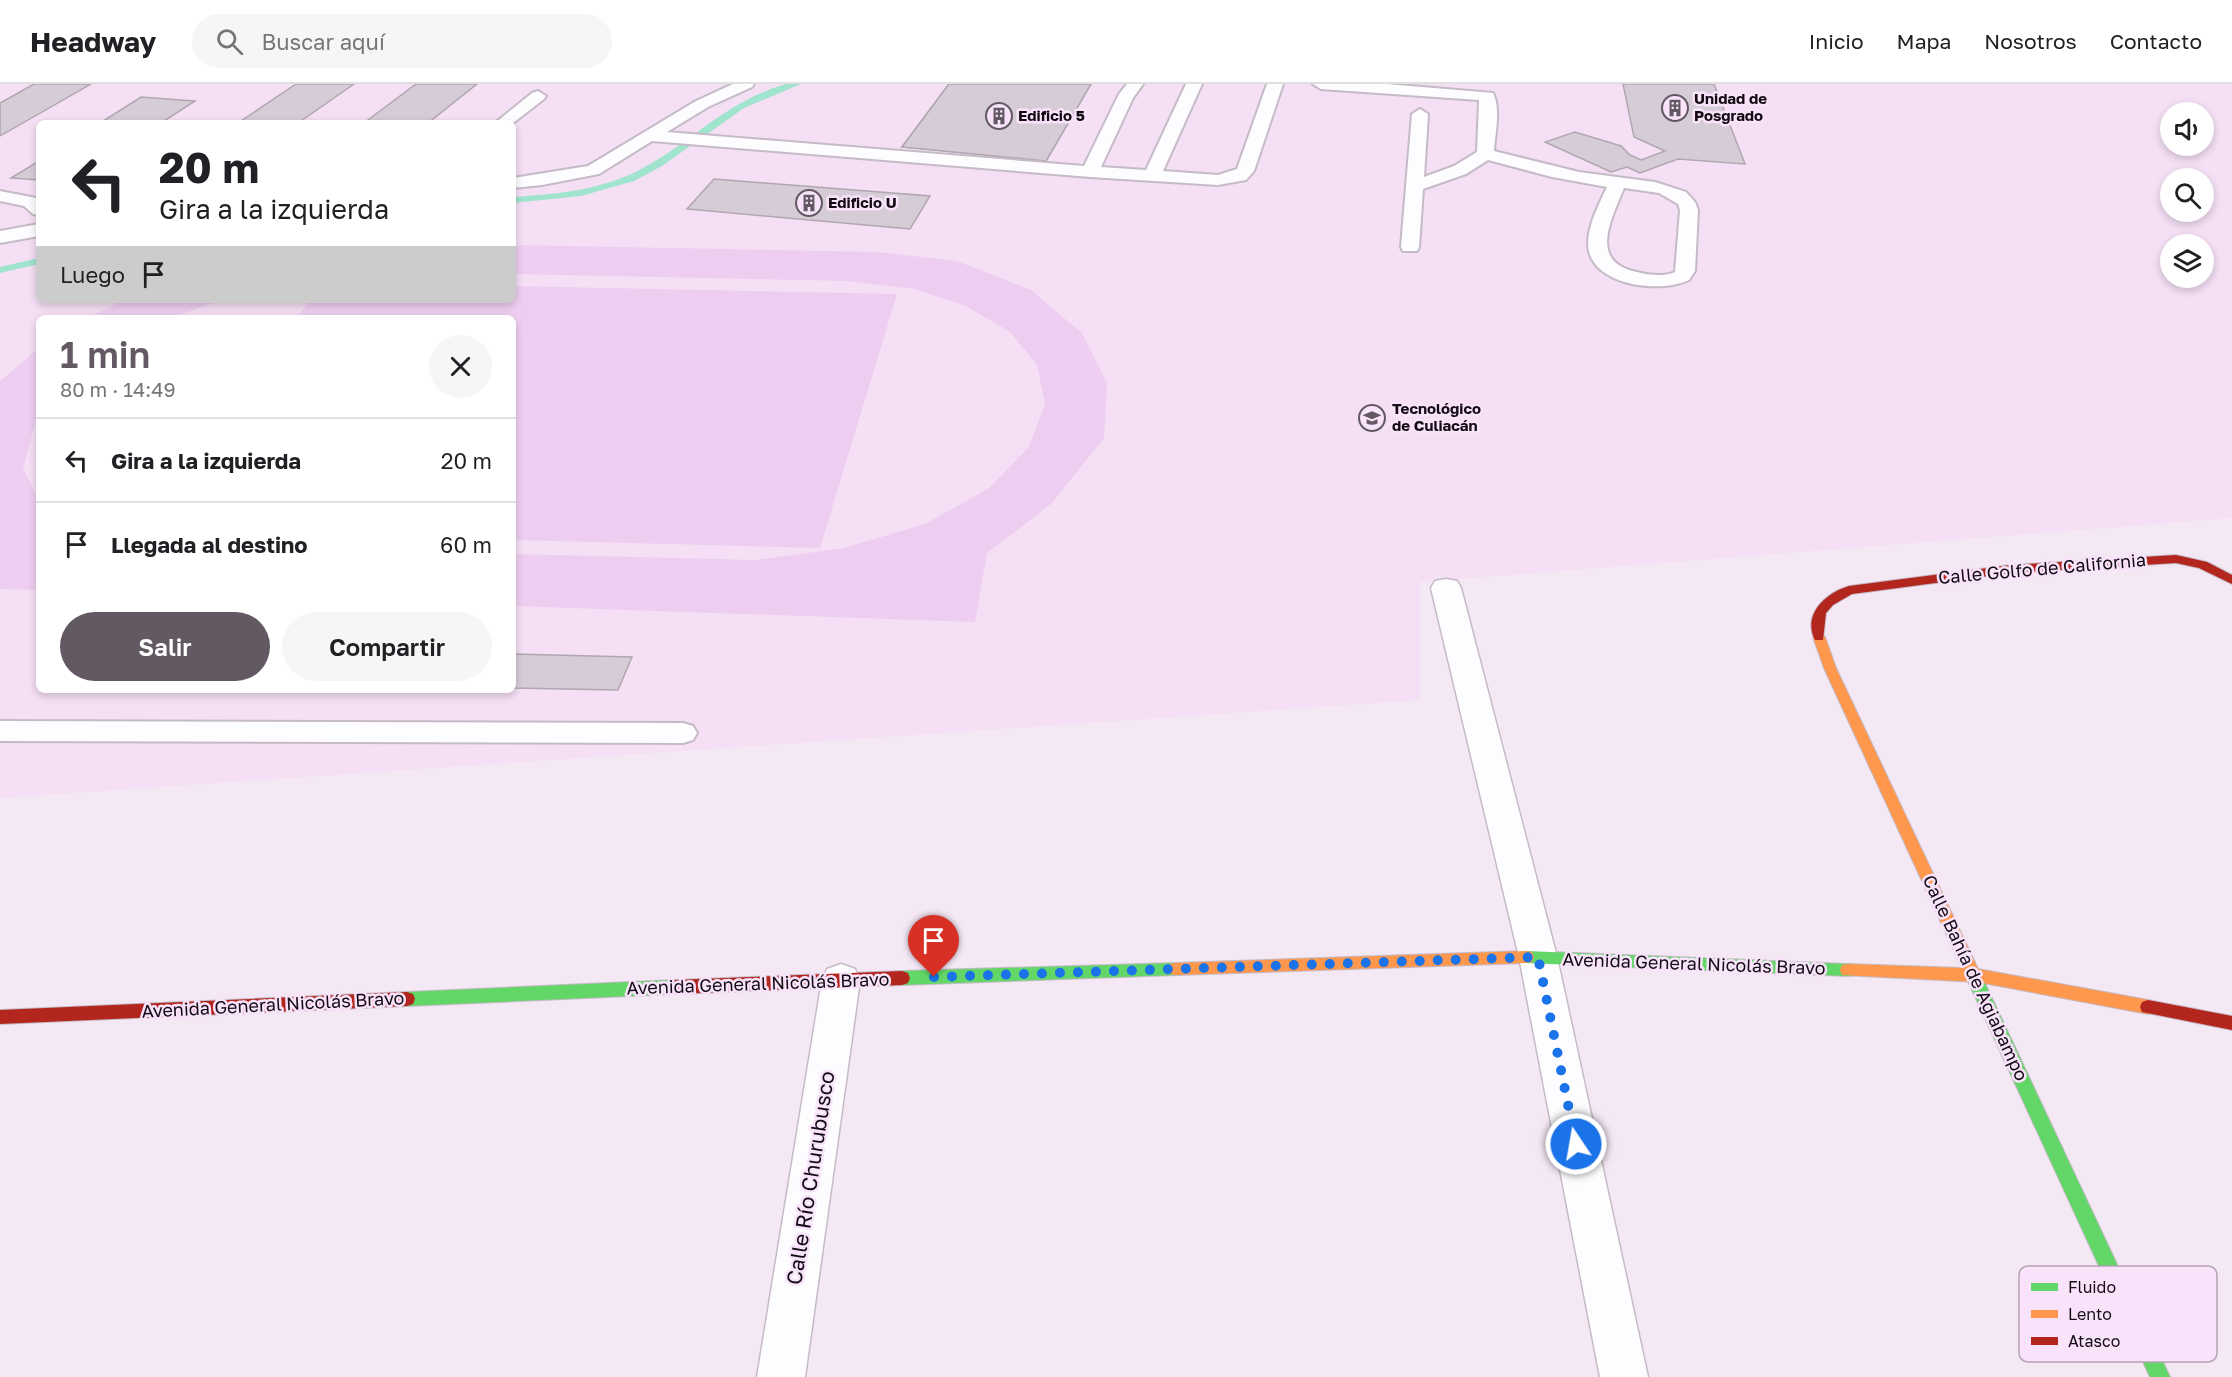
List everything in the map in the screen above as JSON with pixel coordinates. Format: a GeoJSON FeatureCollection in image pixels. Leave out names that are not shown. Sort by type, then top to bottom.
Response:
{"type":"FeatureCollection","features":[{"type":"Feature","properties":{"kind":"main road","name":"Calle Golfo de California"},"geometry":{"type":"LineString","coordinates":[[1849,590],[2011,569],[2157,559],[2176,559],[2196,563],[2232,579]]}},
{"type":"Feature","properties":{"kind":"main road","name":"Calle Bahía de Agiabampo"},"geometry":{"type":"LineString","coordinates":[[1849,590],[1830,597],[1821,604],[1817,613],[1817,634],[1830,668],[2109,1266]]}},
{"type":"Feature","properties":{"kind":"main road","name":"Avenida General Nicolás Bravo"},"geometry":{"type":"LineString","coordinates":[[0,1017],[841,980],[1538,957],[1974,975],[2232,1023]]}},
{"type":"Feature","properties":{"kind":"main road","name":"Calle Bahía de Agiabampo"},"geometry":{"type":"LineString","coordinates":[[2153,1362],[2160,1377]]}},
{"type":"Feature","properties":{"kind":"street"},"geometry":{"type":"LineString","coordinates":[[1446,588],[1538,957],[1624,1377]]}},
{"type":"Feature","properties":{"kind":"street","name":"Calle Río Churubusco"},"geometry":{"type":"LineString","coordinates":[[781,1377],[841,980]]}},
{"type":"Feature","properties":{"kind":"lane"},"geometry":{"type":"LineString","coordinates":[[516,183],[593,170],[657,137],[726,91],[746,84]]}},
{"type":"Feature","properties":{"kind":"lane"},"geometry":{"type":"LineString","coordinates":[[1090,172],[1125,97],[1135,84]]}},
{"type":"Feature","properties":{"kind":"lane"},"geometry":{"type":"LineString","coordinates":[[1152,176],[1194,84]]}},
{"type":"Feature","properties":{"kind":"lane"},"geometry":{"type":"LineString","coordinates":[[657,137],[1090,172],[1218,180],[1240,176],[1245,171],[1275,84]]}},
{"type":"Feature","properties":{"kind":"lane"},"geometry":{"type":"LineString","coordinates":[[1321,84],[1487,90],[1488,119],[1485,154],[1473,164],[1455,173],[1414,186]]}},
{"type":"Feature","properties":{"kind":"lane"},"geometry":{"type":"LineString","coordinates":[[507,120],[538,96]]}},
{"type":"Feature","properties":{"kind":"lane"},"geometry":{"type":"LineString","coordinates":[[1410,247],[1420,114]]}},
{"type":"Feature","properties":{"kind":"lane"},"geometry":{"type":"LineString","coordinates":[[1485,154],[1555,173],[1617,183],[1671,192],[1686,202],[1689,210],[1685,271],[1682,276],[1667,280],[1636,278],[1614,272],[1600,261],[1597,249],[1600,229],[1617,183]]}},
{"type":"Feature","properties":{"kind":"lane"},"geometry":{"type":"LineString","coordinates":[[0,196],[30,202],[36,207]]}},
{"type":"Feature","properties":{"kind":"lane"},"geometry":{"type":"LineString","coordinates":[[0,223],[36,217]]}},
{"type":"Feature","properties":{"kind":"lane"},"geometry":{"type":"LineString","coordinates":[[0,237],[36,231]]}},
{"type":"Feature","properties":{"kind":"lane"},"geometry":{"type":"LineString","coordinates":[[0,731],[683,733]]}},
{"type":"Feature","properties":{"kind":"shaded area","name":"Tecnológico de Culiacán"},"geometry":{"type":"Polygon","coordinates":[[[0,84],[2232,84],[2232,518],[1420,582],[1420,700],[0,798],[0,84]]]}},
{"type":"Feature","properties":{"kind":"shaded area"},"geometry":{"type":"Polygon","coordinates":[[[516,245],[877,252],[957,261],[1031,290],[1082,333],[1107,383],[1104,438],[1051,504],[987,553],[975,622],[516,606],[516,554],[756,560],[844,548],[925,524],[988,489],[1029,447],[1045,404],[1037,365],[1010,332],[966,306],[914,289],[846,281],[516,274],[516,245]]]}},
{"type":"Feature","properties":{"kind":"shaded area"},"geometry":{"type":"Polygon","coordinates":[[[516,286],[897,294],[820,548],[516,540],[516,315],[298,315],[308,303],[516,303],[516,286]]]}},
{"type":"Feature","properties":{"kind":"shaded area"},"geometry":{"type":"Polygon","coordinates":[[[118,303],[214,303],[180,315],[93,315],[118,303]]]}},
{"type":"Feature","properties":{"kind":"shaded area"},"geometry":{"type":"Polygon","coordinates":[[[36,351],[36,422],[23,468],[36,495],[36,590],[0,589],[0,381],[36,351]]]}},
{"type":"Feature","properties":{"kind":"building"},"geometry":{"type":"Polygon","coordinates":[[[34,84],[91,84],[0,136],[0,103],[34,84]]]}},
{"type":"Feature","properties":{"kind":"building"},"geometry":{"type":"Polygon","coordinates":[[[296,84],[354,84],[302,120],[242,120],[296,84]]]}},
{"type":"Feature","properties":{"kind":"building"},"geometry":{"type":"Polygon","coordinates":[[[416,84],[477,84],[432,120],[368,120],[416,84]]]}},
{"type":"Feature","properties":{"kind":"building","name":"Edificio 5"},"geometry":{"type":"Polygon","coordinates":[[[949,84],[1091,84],[1046,161],[902,147],[949,84]]]}},
{"type":"Feature","properties":{"kind":"building","name":"Edificio 5"},"geometry":{"type":"Polygon","coordinates":[[[949,84],[1091,84],[1046,161],[902,147],[949,84]]]}},
{"type":"Feature","properties":{"kind":"building","name":"Unidad de Posgrado"},"geometry":{"type":"Polygon","coordinates":[[[1623,84],[1714,84],[1745,164],[1678,159],[1640,173],[1627,167],[1611,172],[1545,142],[1575,132],[1621,146],[1630,155],[1641,160],[1665,151],[1634,137],[1623,84]]]}},
{"type":"Feature","properties":{"kind":"building"},"geometry":{"type":"Polygon","coordinates":[[[141,97],[195,101],[166,120],[105,120],[141,97]]]}},
{"type":"Feature","properties":{"kind":"building"},"geometry":{"type":"Polygon","coordinates":[[[36,163],[36,180],[11,178],[36,163]]]}},
{"type":"Feature","properties":{"kind":"building","name":"Edificio U"},"geometry":{"type":"Polygon","coordinates":[[[714,179],[930,196],[910,229],[687,209],[714,179]]]}},
{"type":"Feature","properties":{"kind":"building"},"geometry":{"type":"Polygon","coordinates":[[[516,654],[632,657],[618,690],[516,688],[516,654]]]}},
{"type":"Feature","properties":{"kind":"waterway"},"geometry":{"type":"LineString","coordinates":[[516,200],[581,193],[630,179],[658,164],[741,106],[768,93],[796,84]]}},
{"type":"Feature","properties":{"kind":"waterway"},"geometry":{"type":"LineString","coordinates":[[0,270],[36,262]]}},
{"type":"Feature","properties":{"kind":"traffic: fast"},"geometry":{"type":"LineString","coordinates":[[1526,957],[1848,970]]}},
{"type":"Feature","properties":{"kind":"traffic: fast"},"geometry":{"type":"LineString","coordinates":[[902,978],[1176,969]]}},
{"type":"Feature","properties":{"kind":"traffic: fast"},"geometry":{"type":"LineString","coordinates":[[1974,977],[2108,1266]]}},
{"type":"Feature","properties":{"kind":"traffic: fast"},"geometry":{"type":"LineString","coordinates":[[407,999],[675,987]]}},
{"type":"Feature","properties":{"kind":"traffic: fast"},"geometry":{"type":"LineString","coordinates":[[2153,1362],[2160,1377]]}},
{"type":"Feature","properties":{"kind":"traffic: slow"},"geometry":{"type":"LineString","coordinates":[[1819,637],[1830,668],[1974,977]]}},
{"type":"Feature","properties":{"kind":"traffic: slow"},"geometry":{"type":"LineString","coordinates":[[1176,969],[1526,957]]}},
{"type":"Feature","properties":{"kind":"traffic: slow"},"geometry":{"type":"LineString","coordinates":[[1848,970],[1974,975],[2148,1007]]}},
{"type":"Feature","properties":{"kind":"traffic: jam"},"geometry":{"type":"LineString","coordinates":[[1819,637],[1817,628],[1819,613],[1828,602],[1849,590],[2011,569],[2176,559],[2203,565],[2232,580]]}},
{"type":"Feature","properties":{"kind":"traffic: jam"},"geometry":{"type":"LineString","coordinates":[[675,987],[902,978]]}},
{"type":"Feature","properties":{"kind":"traffic: jam"},"geometry":{"type":"LineString","coordinates":[[0,1017],[407,999]]}},
{"type":"Feature","properties":{"kind":"traffic: jam"},"geometry":{"type":"LineString","coordinates":[[2148,1007],[2232,1023]]}},
{"type":"Feature","properties":{"kind":"place","name":"Unidad de Posgrado"},"geometry":{"type":"Point","coordinates":[1675,108]}},
{"type":"Feature","properties":{"kind":"place","name":"Edificio 5"},"geometry":{"type":"Point","coordinates":[999,116]}},
{"type":"Feature","properties":{"kind":"place","name":"Edificio U"},"geometry":{"type":"Point","coordinates":[809,203]}},
{"type":"Feature","properties":{"kind":"place","name":"Tecnológico de Culiacán"},"geometry":{"type":"Point","coordinates":[1372,418]}},
{"type":"Feature","properties":{"kind":"route"},"geometry":{"type":"LineString","coordinates":[[934,977],[1538,957],[1576,1144]]}}]}
